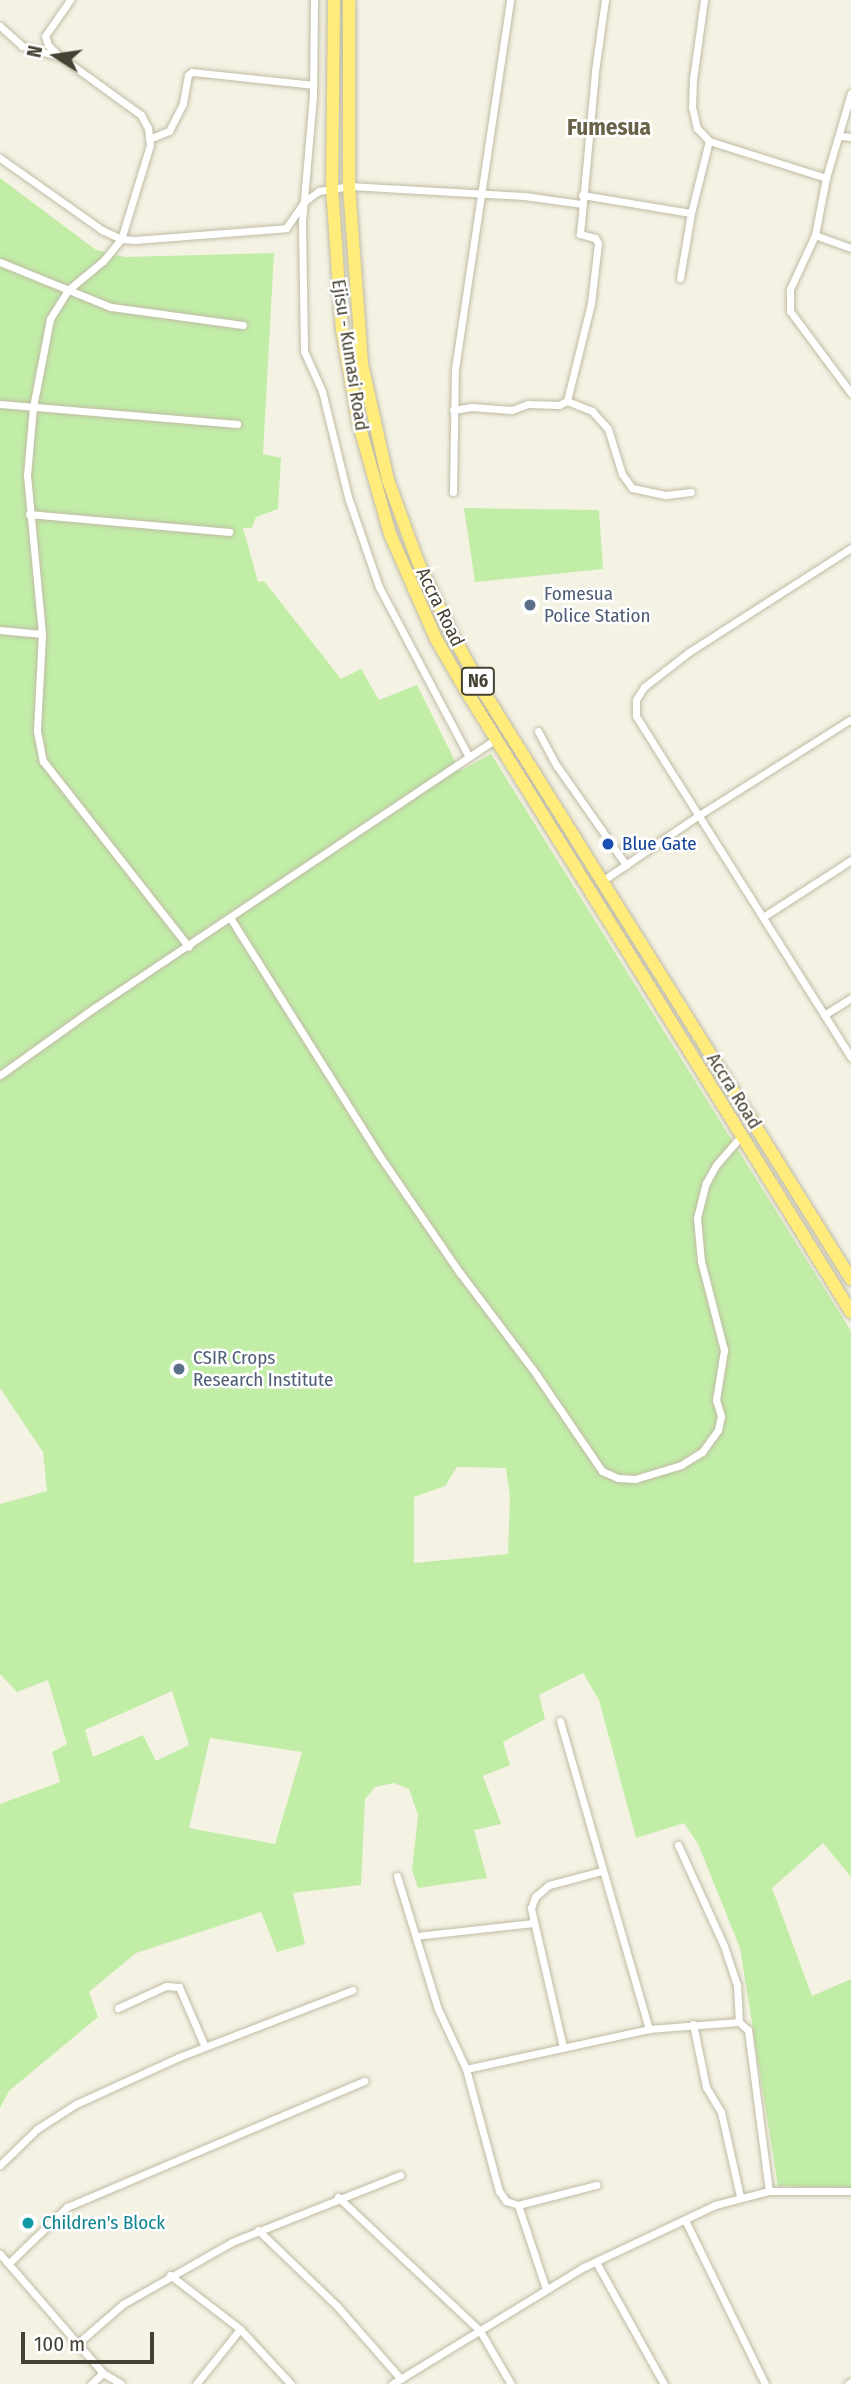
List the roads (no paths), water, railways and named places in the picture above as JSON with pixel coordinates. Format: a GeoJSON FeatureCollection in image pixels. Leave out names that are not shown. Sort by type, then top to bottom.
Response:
{"type":"FeatureCollection","features":[{"type":"Feature","properties":{"kind":"highway","name":"Ejisu - Kumasi Road"},"geometry":{"type":"LineString","coordinates":[[334,0],[332,188],[342,330],[348,375],[373,481],[418,601],[465,689]]}},
{"type":"Feature","properties":{"kind":"highway","name":"Accra Road"},"geometry":{"type":"LineString","coordinates":[[349,0],[349,186],[362,364],[380,448],[404,526],[459,648],[851,1279]]}},
{"type":"Feature","properties":{"kind":"highway","name":"Accra Road"},"geometry":{"type":"LineString","coordinates":[[465,689],[851,1312]]}},
{"type":"Feature","properties":{"kind":"street"},"geometry":{"type":"LineString","coordinates":[[70,0],[45,36],[48,45],[141,115],[148,128],[149,139],[121,239],[103,261],[68,290],[50,319],[33,407],[27,475],[42,634],[37,731],[43,761],[189,947]]}},
{"type":"Feature","properties":{"kind":"street"},"geometry":{"type":"LineString","coordinates":[[314,0],[313,85],[302,222],[304,351],[322,391],[348,497],[379,587],[469,757]]}},
{"type":"Feature","properties":{"kind":"street"},"geometry":{"type":"LineString","coordinates":[[453,492],[455,369],[510,0]]}},
{"type":"Feature","properties":{"kind":"street"},"geometry":{"type":"LineString","coordinates":[[567,401],[591,303],[598,243],[595,238],[580,234],[605,0]]}},
{"type":"Feature","properties":{"kind":"street"},"geometry":{"type":"LineString","coordinates":[[704,0],[692,107],[697,128],[709,141],[827,178]]}},
{"type":"Feature","properties":{"kind":"street"},"geometry":{"type":"LineString","coordinates":[[0,26],[22,47],[61,57]]}},
{"type":"Feature","properties":{"kind":"street"},"geometry":{"type":"LineString","coordinates":[[149,139],[169,131],[183,103],[188,75],[192,72],[313,85]]}},
{"type":"Feature","properties":{"kind":"street"},"geometry":{"type":"LineString","coordinates":[[851,93],[827,178],[815,235],[790,289],[790,311],[851,393]]}},
{"type":"Feature","properties":{"kind":"street"},"geometry":{"type":"LineString","coordinates":[[841,136],[851,136]]}},
{"type":"Feature","properties":{"kind":"street"},"geometry":{"type":"LineString","coordinates":[[680,278],[691,213],[709,141]]}},
{"type":"Feature","properties":{"kind":"street"},"geometry":{"type":"LineString","coordinates":[[0,158],[102,230],[121,239],[286,228],[305,201],[319,191],[349,186],[582,200],[691,213]]}},
{"type":"Feature","properties":{"kind":"street"},"geometry":{"type":"LineString","coordinates":[[815,235],[851,248]]}},
{"type":"Feature","properties":{"kind":"street"},"geometry":{"type":"LineString","coordinates":[[0,262],[68,290],[135,313],[243,324]]}},
{"type":"Feature","properties":{"kind":"street"},"geometry":{"type":"LineString","coordinates":[[453,410],[481,407],[512,410],[528,404],[559,405],[567,401],[592,411],[608,429],[622,474],[632,488],[666,495],[691,492]]}},
{"type":"Feature","properties":{"kind":"street"},"geometry":{"type":"LineString","coordinates":[[0,404],[237,424]]}},
{"type":"Feature","properties":{"kind":"street"},"geometry":{"type":"LineString","coordinates":[[29,514],[229,532]]}},
{"type":"Feature","properties":{"kind":"street"},"geometry":{"type":"LineString","coordinates":[[851,548],[689,653],[644,687],[636,700],[636,716],[696,817],[763,917],[851,1058]]}},
{"type":"Feature","properties":{"kind":"street"},"geometry":{"type":"LineString","coordinates":[[0,630],[42,634]]}},
{"type":"Feature","properties":{"kind":"street"},"geometry":{"type":"LineString","coordinates":[[602,881],[696,817],[851,719]]}},
{"type":"Feature","properties":{"kind":"street"},"geometry":{"type":"LineString","coordinates":[[538,730],[557,766],[626,865]]}},
{"type":"Feature","properties":{"kind":"street"},"geometry":{"type":"LineString","coordinates":[[0,1075],[495,740]]}},
{"type":"Feature","properties":{"kind":"street"},"geometry":{"type":"LineString","coordinates":[[763,917],[851,860]]}},
{"type":"Feature","properties":{"kind":"street"},"geometry":{"type":"LineString","coordinates":[[231,919],[377,1152],[453,1262],[536,1374],[602,1471],[618,1478],[635,1479],[681,1465],[702,1452],[718,1430],[720,1416],[716,1400],[724,1350],[701,1261],[697,1218],[706,1183],[716,1165],[742,1135]]}},
{"type":"Feature","properties":{"kind":"street"},"geometry":{"type":"LineString","coordinates":[[824,1015],[851,998]]}},
{"type":"Feature","properties":{"kind":"street"},"geometry":{"type":"LineString","coordinates":[[560,1721],[649,2029]]}},
{"type":"Feature","properties":{"kind":"street"},"geometry":{"type":"LineString","coordinates":[[678,1845],[721,1935],[737,1985],[738,2022]]}},
{"type":"Feature","properties":{"kind":"street"},"geometry":{"type":"LineString","coordinates":[[563,2047],[531,1908],[535,1897],[543,1889],[602,1871]]}},
{"type":"Feature","properties":{"kind":"street"},"geometry":{"type":"LineString","coordinates":[[397,1876],[441,2017],[466,2069],[499,2191],[506,2201],[518,2205],[596,2185]]}},
{"type":"Feature","properties":{"kind":"street"},"geometry":{"type":"LineString","coordinates":[[416,1936],[534,1923]]}},
{"type":"Feature","properties":{"kind":"street"},"geometry":{"type":"LineString","coordinates":[[118,2008],[166,1986],[179,1987],[205,2047]]}},
{"type":"Feature","properties":{"kind":"street"},"geometry":{"type":"LineString","coordinates":[[0,2165],[37,2129],[76,2104],[205,2047],[353,1990]]}},
{"type":"Feature","properties":{"kind":"street"},"geometry":{"type":"LineString","coordinates":[[466,2069],[649,2029],[738,2022],[748,2030],[769,2191]]}},
{"type":"Feature","properties":{"kind":"street"},"geometry":{"type":"LineString","coordinates":[[693,2024],[706,2087],[721,2112],[740,2196]]}},
{"type":"Feature","properties":{"kind":"street"},"geometry":{"type":"LineString","coordinates":[[9,2263],[67,2207],[364,2081]]}},
{"type":"Feature","properties":{"kind":"street"},"geometry":{"type":"LineString","coordinates":[[77,2344],[123,2304],[170,2275],[258,2230],[400,2175]]}},
{"type":"Feature","properties":{"kind":"street"},"geometry":{"type":"LineString","coordinates":[[393,2384],[546,2289],[596,2262],[740,2196],[769,2191],[851,2191]]}},
{"type":"Feature","properties":{"kind":"street"},"geometry":{"type":"LineString","coordinates":[[338,2197],[480,2331],[510,2384]]}},
{"type":"Feature","properties":{"kind":"street"},"geometry":{"type":"LineString","coordinates":[[518,2205],[546,2289]]}},
{"type":"Feature","properties":{"kind":"street"},"geometry":{"type":"LineString","coordinates":[[685,2220],[765,2384]]}},
{"type":"Feature","properties":{"kind":"street"},"geometry":{"type":"LineString","coordinates":[[258,2230],[337,2306],[401,2379]]}},
{"type":"Feature","properties":{"kind":"street"},"geometry":{"type":"LineString","coordinates":[[0,2254],[103,2373],[121,2384]]}},
{"type":"Feature","properties":{"kind":"street"},"geometry":{"type":"LineString","coordinates":[[596,2262],[664,2384]]}},
{"type":"Feature","properties":{"kind":"street"},"geometry":{"type":"LineString","coordinates":[[170,2275],[240,2329],[291,2384]]}},
{"type":"Feature","properties":{"kind":"street"},"geometry":{"type":"LineString","coordinates":[[196,2384],[240,2329]]}},
{"type":"Feature","properties":{"kind":"street"},"geometry":{"type":"LineString","coordinates":[[91,2384],[103,2373]]}},
{"type":"Feature","properties":{"kind":"place","name":"Fomesua Police Station"},"geometry":{"type":"Point","coordinates":[530,605]}},
{"type":"Feature","properties":{"kind":"place","name":"Blue Gate"},"geometry":{"type":"Point","coordinates":[608,844]}},
{"type":"Feature","properties":{"kind":"place","name":"CSIR Crops Research Institute"},"geometry":{"type":"Point","coordinates":[179,1369]}},
{"type":"Feature","properties":{"kind":"place","name":"Children's Block"},"geometry":{"type":"Point","coordinates":[28,2223]}},
{"type":"Feature","properties":{"kind":"district","name":"Fumesua"},"geometry":{"type":"Point","coordinates":[609,127]}}]}
